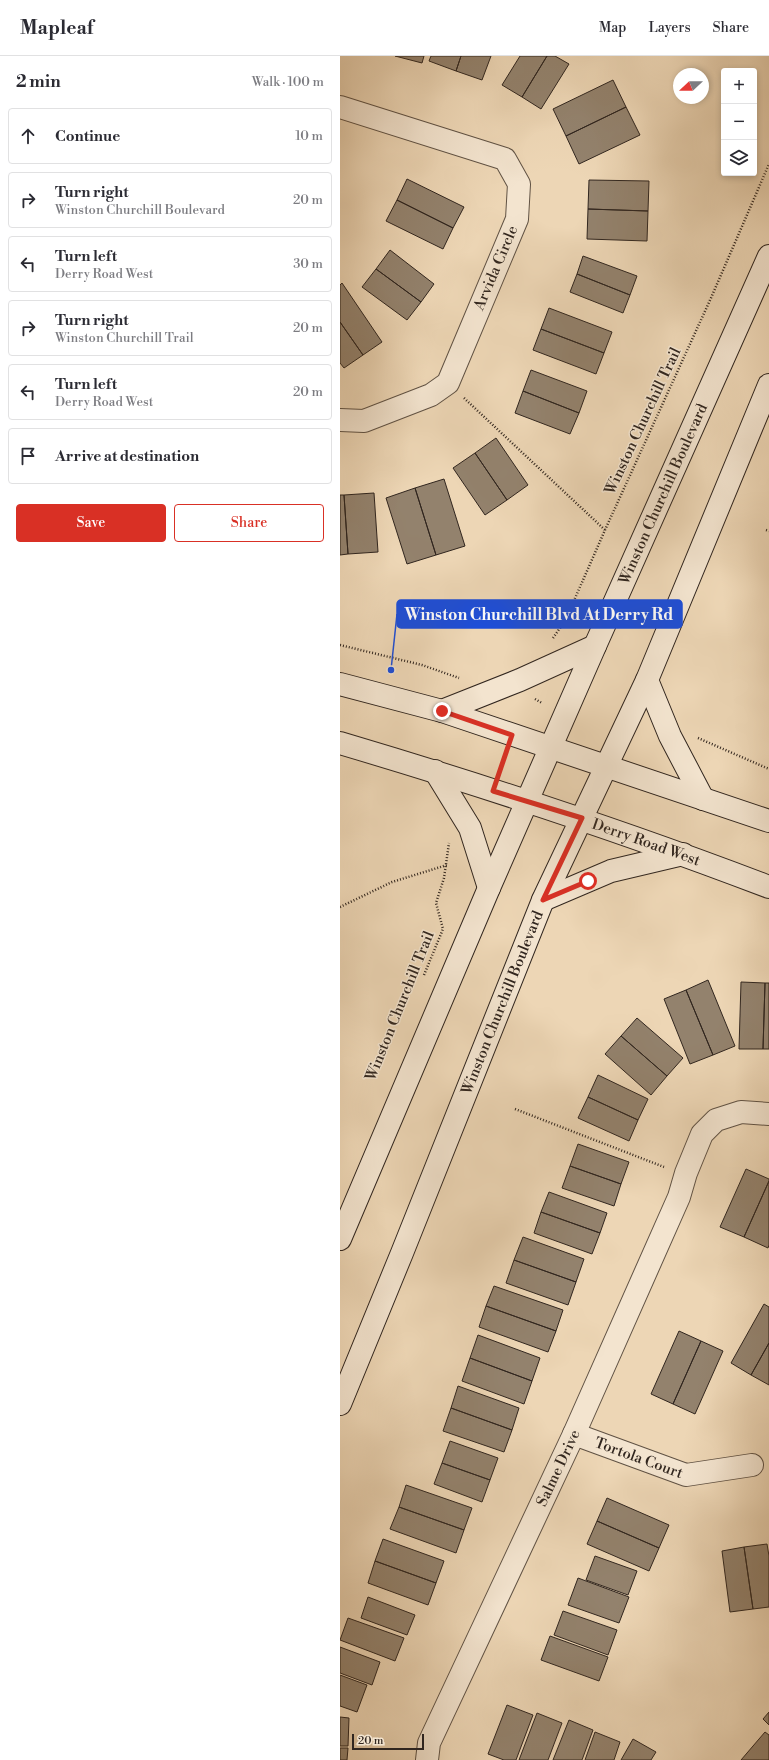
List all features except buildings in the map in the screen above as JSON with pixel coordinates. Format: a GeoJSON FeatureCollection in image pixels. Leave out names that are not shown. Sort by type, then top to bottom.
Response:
{"type":"FeatureCollection","features":[{"type":"Feature","properties":{"kind":"main road","name":"Arvida Circle"},"geometry":{"type":"LineString","coordinates":[[340,107],[505,159],[519,184],[517,219],[448,383]]}},
{"type":"Feature","properties":{"kind":"main road","name":"Winston Churchill Boulevard"},"geometry":{"type":"LineString","coordinates":[[340,1240],[550,748],[769,256]]}},
{"type":"Feature","properties":{"kind":"main road"},"geometry":{"type":"LineString","coordinates":[[340,420],[364,421],[431,395],[448,383]]}},
{"type":"Feature","properties":{"kind":"main road","name":"Winston Churchill Boulevard"},"geometry":{"type":"LineString","coordinates":[[340,1404],[405,1246],[543,900],[647,680],[769,385]]}},
{"type":"Feature","properties":{"kind":"main road"},"geometry":{"type":"LineString","coordinates":[[442,711],[520,680],[595,646]]}},
{"type":"Feature","properties":{"kind":"main road"},"geometry":{"type":"LineString","coordinates":[[647,680],[670,736],[703,799]]}},
{"type":"Feature","properties":{"kind":"main road"},"geometry":{"type":"LineString","coordinates":[[340,684],[442,711],[769,821]]}},
{"type":"Feature","properties":{"kind":"main road","name":"Derry Road West"},"geometry":{"type":"LineString","coordinates":[[340,743],[435,771],[527,802],[582,818],[769,887]]}},
{"type":"Feature","properties":{"kind":"main road"},"geometry":{"type":"LineString","coordinates":[[435,771],[470,828],[489,888]]}},
{"type":"Feature","properties":{"kind":"main road"},"geometry":{"type":"LineString","coordinates":[[543,900],[612,871],[683,854]]}},
{"type":"Feature","properties":{"kind":"main road","name":"Salme Drive"},"geometry":{"type":"LineString","coordinates":[[426,1760],[429,1743],[574,1434],[679,1196],[686,1173],[702,1134],[716,1120],[741,1112],[769,1114]]}},
{"type":"Feature","properties":{"kind":"main road","name":"Tortola Court"},"geometry":{"type":"LineString","coordinates":[[574,1434],[686,1475],[752,1465]]}},
{"type":"Feature","properties":{"kind":"path","name":"Winston Churchill Trail"},"geometry":{"type":"LineString","coordinates":[[549,644],[566,621],[605,530],[712,298],[769,164]]}},
{"type":"Feature","properties":{"kind":"path"},"geometry":{"type":"LineString","coordinates":[[448,383],[605,530]]}},
{"type":"Feature","properties":{"kind":"path"},"geometry":{"type":"LineString","coordinates":[[340,645],[422,665],[466,680]]}},
{"type":"Feature","properties":{"kind":"path"},"geometry":{"type":"LineString","coordinates":[[493,791],[512,735]]}},
{"type":"Feature","properties":{"kind":"path"},"geometry":{"type":"LineString","coordinates":[[695,737],[769,769]]}},
{"type":"Feature","properties":{"kind":"path","name":"Winston Churchill Trail"},"geometry":{"type":"LineString","coordinates":[[423,980],[443,929],[436,904],[447,865],[450,842],[453,838]]}},
{"type":"Feature","properties":{"kind":"path"},"geometry":{"type":"LineString","coordinates":[[340,907],[392,882],[447,865]]}},
{"type":"Feature","properties":{"kind":"path"},"geometry":{"type":"LineString","coordinates":[[515,1109],[651,1163],[686,1173]]}},
{"type":"Feature","properties":{"kind":"place","name":"Winston Churchill Blvd At Derry Rd"},"geometry":{"type":"Point","coordinates":[391,670]}},
{"type":"Feature","properties":{"kind":"route"},"geometry":{"type":"LineString","coordinates":[[442,711],[512,735],[493,791],[582,818],[543,900],[588,881]]}}]}
